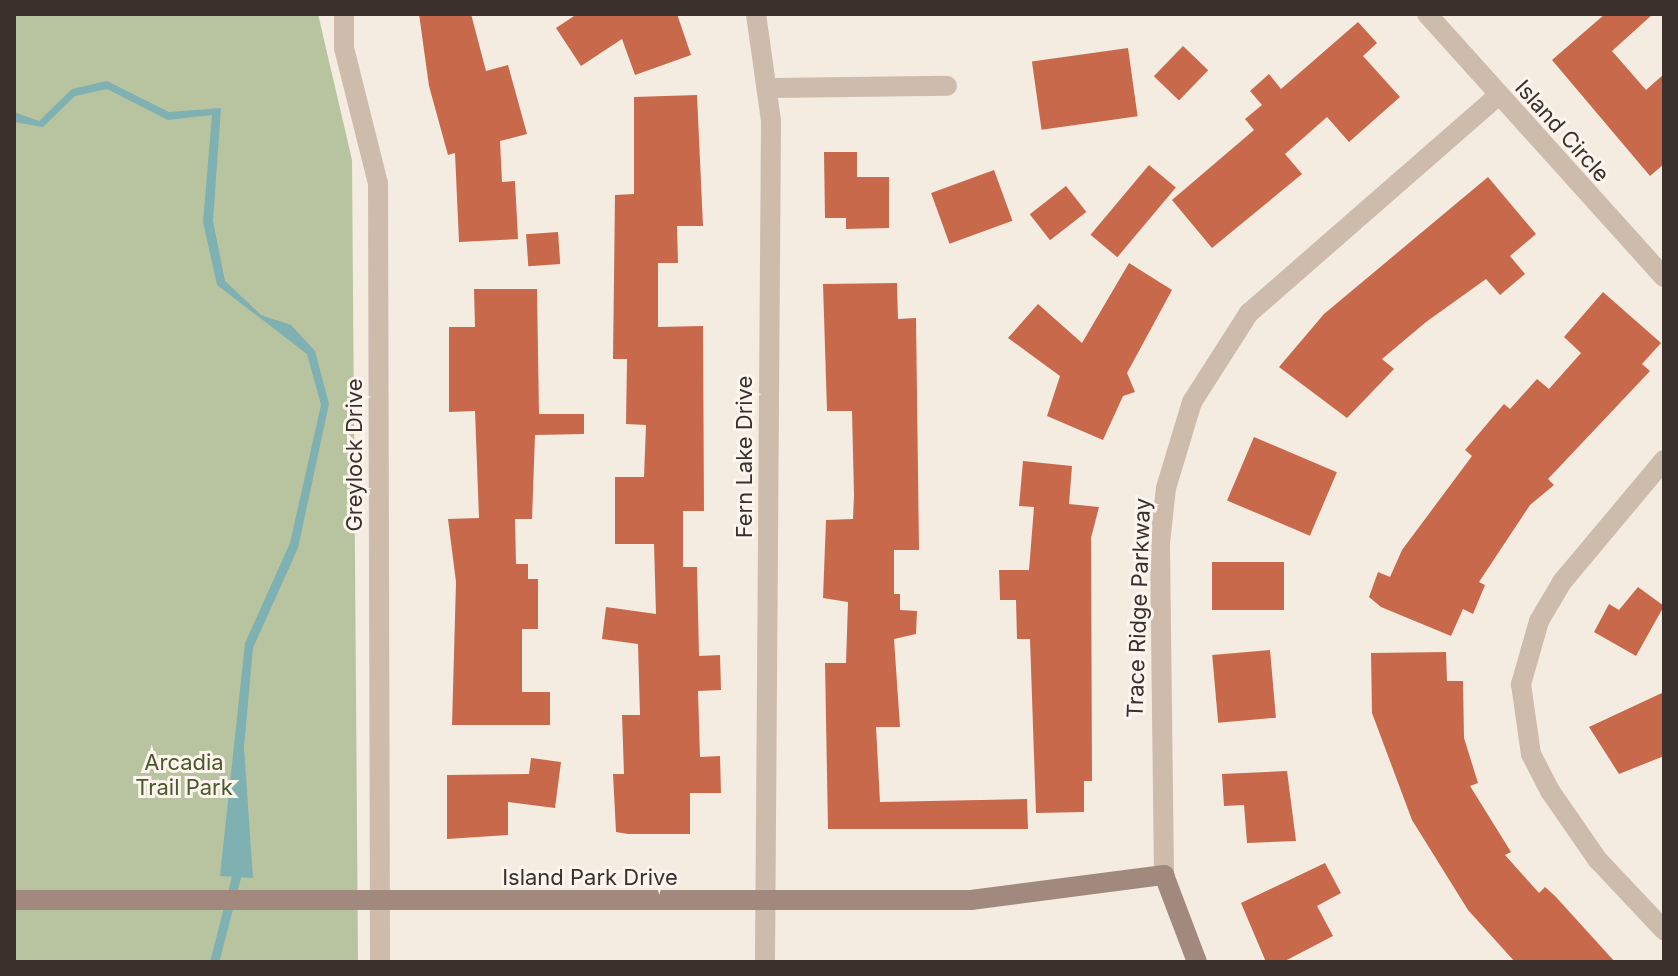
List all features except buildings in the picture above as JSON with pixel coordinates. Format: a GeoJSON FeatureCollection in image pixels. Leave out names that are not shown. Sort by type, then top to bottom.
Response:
{"type":"FeatureCollection","features":[{"type":"Feature","properties":{"kind":"street","name":"Greylock Drive"},"geometry":{"type":"LineString","coordinates":[[344,14],[344,48],[378,183],[380,962]]}},
{"type":"Feature","properties":{"kind":"street","name":"Fern Lake Drive"},"geometry":{"type":"LineString","coordinates":[[756,14],[771,88],[765,962]]}},
{"type":"Feature","properties":{"kind":"street","name":"Island Circle"},"geometry":{"type":"LineString","coordinates":[[1427,14],[1664,277]]}},
{"type":"Feature","properties":{"kind":"street"},"geometry":{"type":"LineString","coordinates":[[771,88],[947,86]]}},
{"type":"Feature","properties":{"kind":"street","name":"Trace Ridge Parkway"},"geometry":{"type":"LineString","coordinates":[[1197,962],[1164,875],[1160,543],[1166,488],[1192,402],[1249,313],[1498,96]]}},
{"type":"Feature","properties":{"kind":"street"},"geometry":{"type":"LineString","coordinates":[[1664,460],[1562,582],[1539,621],[1521,684],[1531,754],[1550,791],[1597,859],[1664,930]]}},
{"type":"Feature","properties":{"kind":"street","name":"Island Park Drive"},"geometry":{"type":"LineString","coordinates":[[14,900],[971,900],[1164,875]]}},
{"type":"Feature","properties":{"kind":"green space","name":"Arcadia Trail Park"},"geometry":{"type":"Polygon","coordinates":[[[14,14],[318,14],[352,160],[358,962],[14,962],[14,14]]]}},
{"type":"Feature","properties":{"kind":"water"},"geometry":{"type":"Polygon","coordinates":[[[107,81],[169,112],[221,108],[213,221],[225,281],[261,315],[291,325],[315,351],[329,404],[298,548],[253,648],[244,747],[253,878],[220,876],[245,643],[290,543],[321,405],[307,354],[217,285],[203,222],[212,115],[168,120],[107,89],[75,96],[43,127],[14,122],[14,112],[39,121],[72,89],[107,81]]]}},
{"type":"Feature","properties":{"kind":"waterway"},"geometry":{"type":"LineString","coordinates":[[214,962],[239,865]]}}]}
